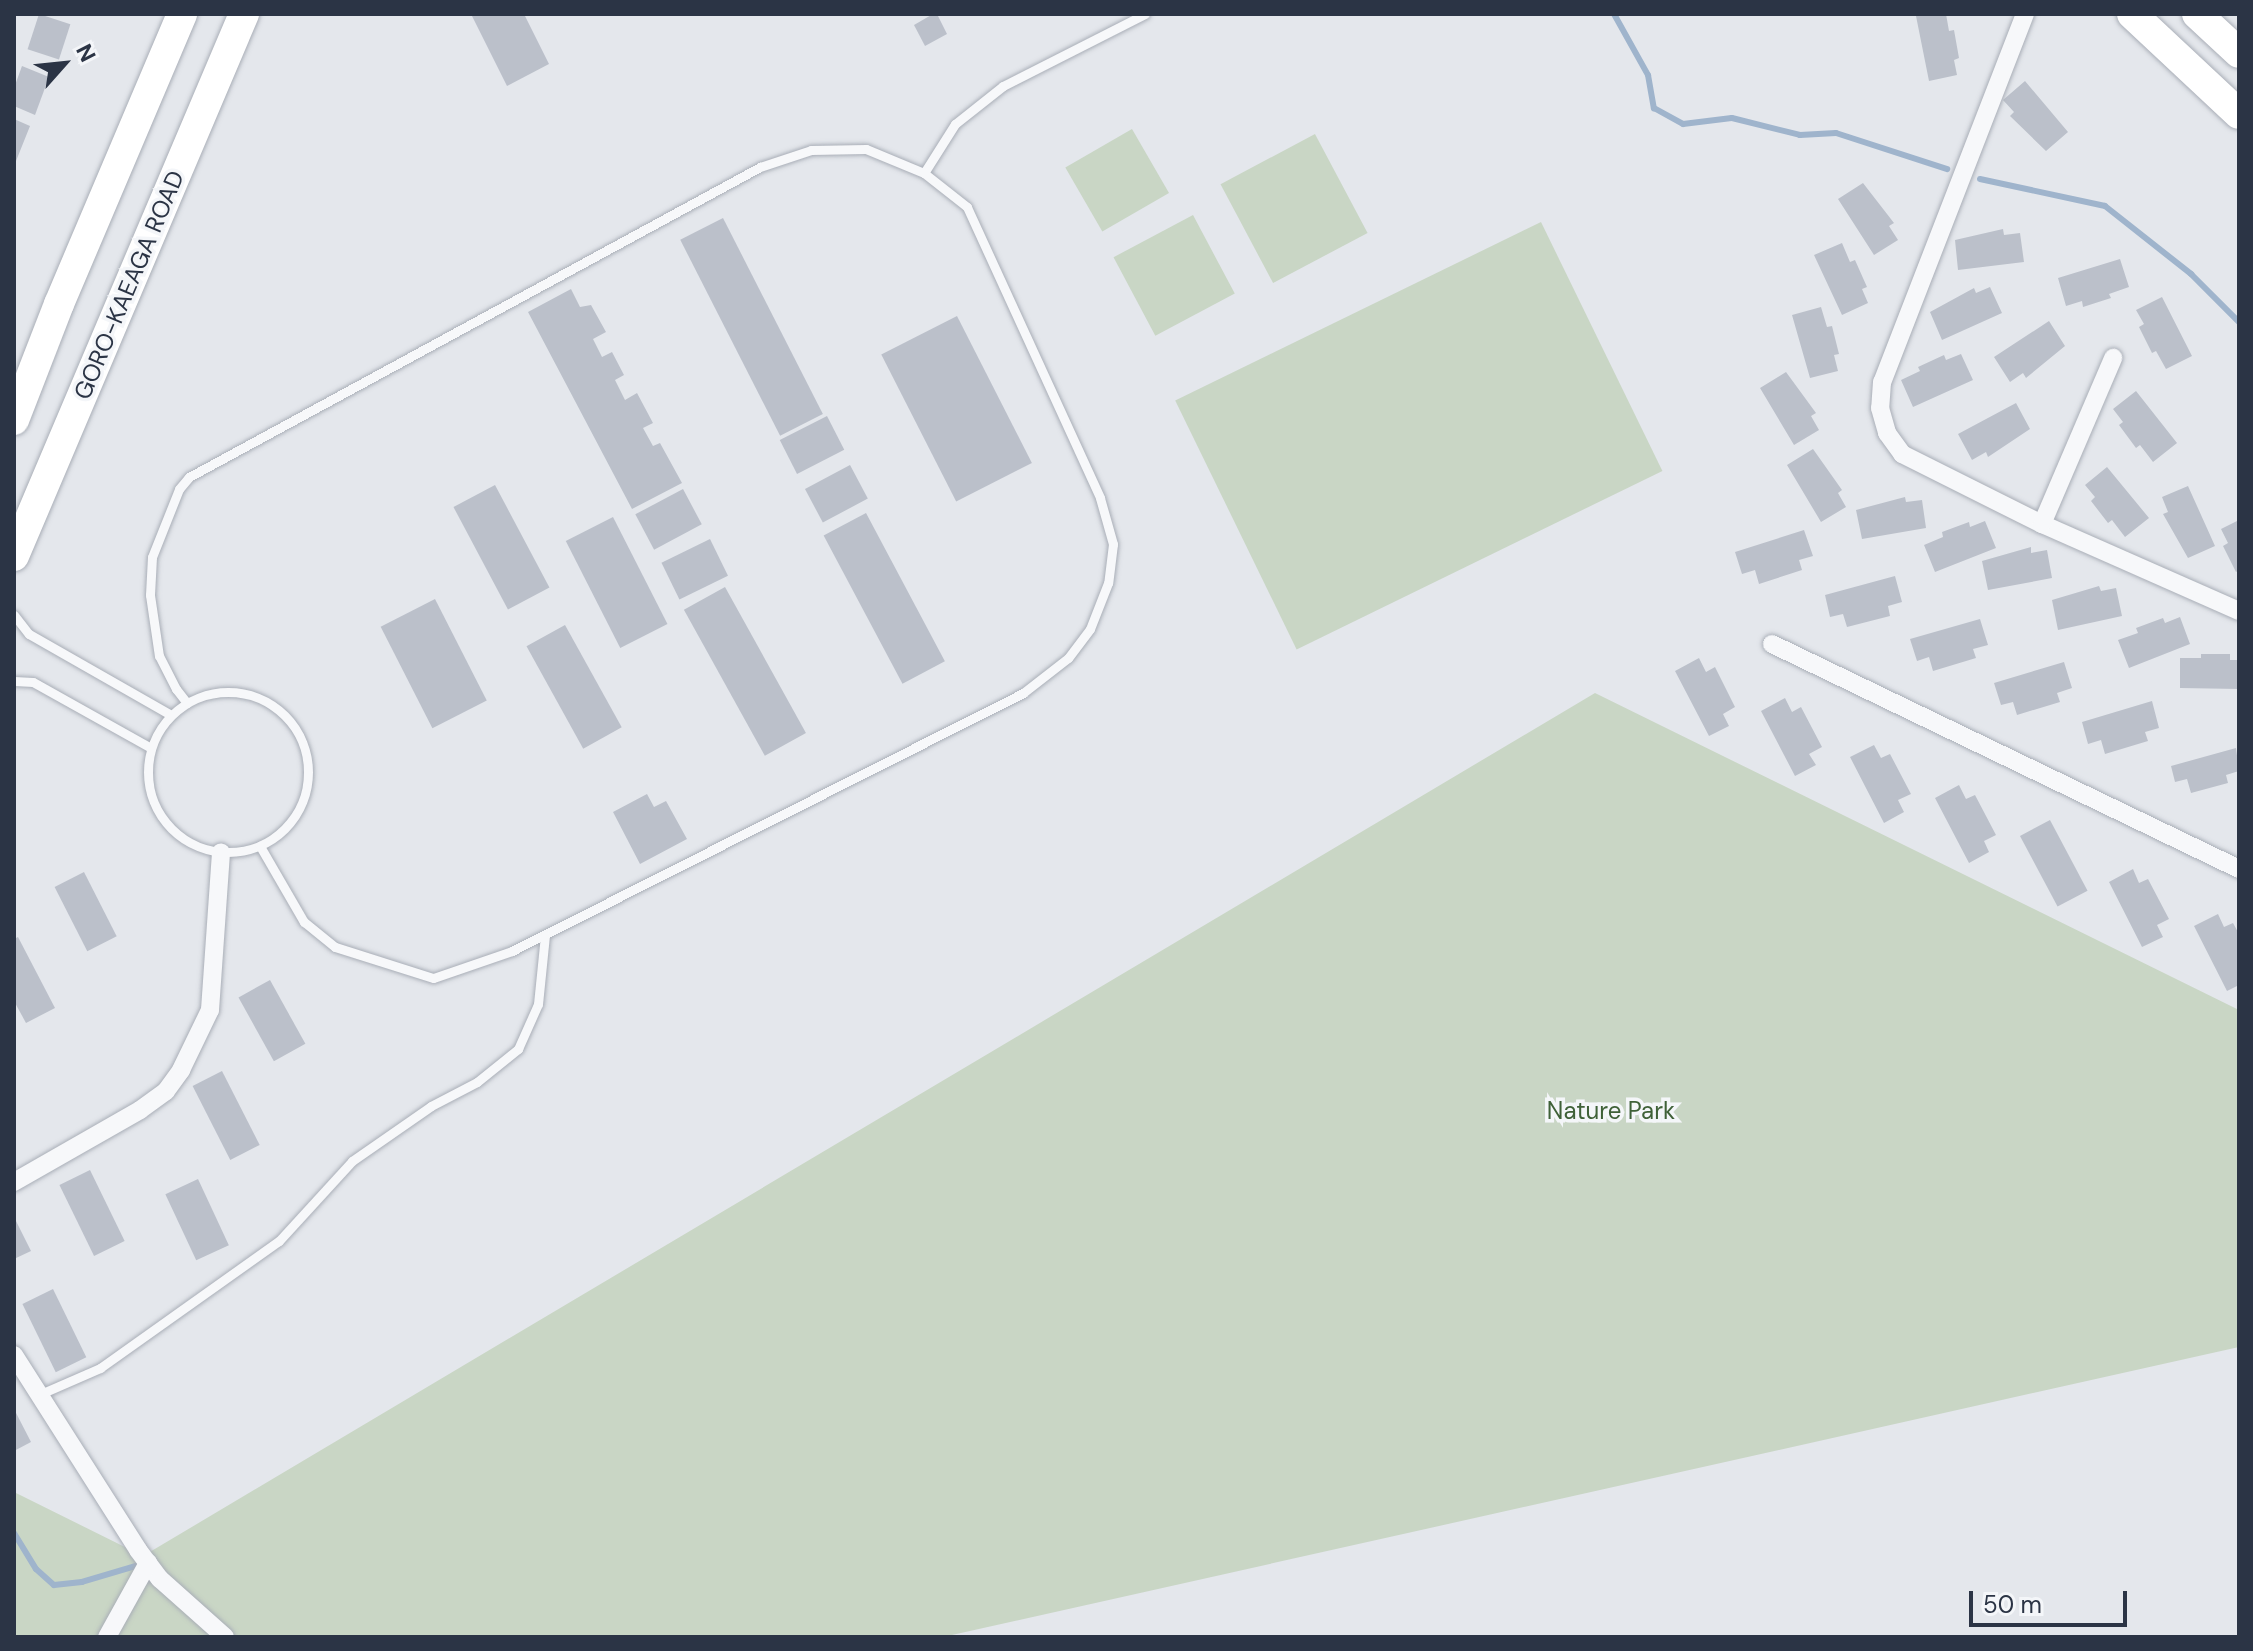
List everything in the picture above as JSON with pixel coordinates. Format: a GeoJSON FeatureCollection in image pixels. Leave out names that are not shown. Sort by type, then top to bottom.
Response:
{"type":"FeatureCollection","features":[{"type":"Feature","properties":{"kind":"main road"},"geometry":{"type":"LineString","coordinates":[[14,420],[59,304],[182,14]]}},
{"type":"Feature","properties":{"kind":"main road","name":"GORO-KAEAGA ROAD"},"geometry":{"type":"LineString","coordinates":[[14,556],[244,14]]}},
{"type":"Feature","properties":{"kind":"main road"},"geometry":{"type":"LineString","coordinates":[[2132,14],[2239,114]]}},
{"type":"Feature","properties":{"kind":"main road"},"geometry":{"type":"LineString","coordinates":[[2197,14],[2239,53]]}},
{"type":"Feature","properties":{"kind":"street"},"geometry":{"type":"LineString","coordinates":[[2025,14],[1882,382],[1880,408],[1887,433],[1902,454],[2042,524],[2239,611]]}},
{"type":"Feature","properties":{"kind":"street"},"geometry":{"type":"LineString","coordinates":[[2042,524],[2113,358]]}},
{"type":"Feature","properties":{"kind":"street"},"geometry":{"type":"LineString","coordinates":[[1772,644],[2239,869]]}},
{"type":"Feature","properties":{"kind":"street"},"geometry":{"type":"LineString","coordinates":[[14,1182],[140,1110],[166,1091],[181,1070],[210,1010],[221,852]]}},
{"type":"Feature","properties":{"kind":"street"},"geometry":{"type":"LineString","coordinates":[[14,1355],[148,1563],[225,1637]]}},
{"type":"Feature","properties":{"kind":"street"},"geometry":{"type":"LineString","coordinates":[[107,1637],[148,1563]]}},
{"type":"Feature","properties":{"kind":"lane"},"geometry":{"type":"LineString","coordinates":[[924,173],[955,124],[1003,86],[1145,14]]}},
{"type":"Feature","properties":{"kind":"lane"},"geometry":{"type":"LineString","coordinates":[[187,703],[159,656],[150,595],[152,557],[179,489],[189,477],[760,167],[811,150],[866,149],[924,173],[967,207],[1100,498],[1113,544],[1108,583],[1090,629],[1068,658],[1023,693],[545,935],[464,970],[433,978],[335,947],[304,922],[260,846]]}},
{"type":"Feature","properties":{"kind":"lane"},"geometry":{"type":"LineString","coordinates":[[14,615],[29,634],[171,715]]}},
{"type":"Feature","properties":{"kind":"lane"},"geometry":{"type":"LineString","coordinates":[[14,681],[33,682],[151,748]]}},
{"type":"Feature","properties":{"kind":"lane"},"geometry":{"type":"LineString","coordinates":[[246,693],[281,712],[304,745],[308,785],[302,804],[292,822],[260,846],[221,852],[201,848],[168,825],[150,789],[151,748],[171,715],[187,703],[205,695],[246,693]]}},
{"type":"Feature","properties":{"kind":"lane"},"geometry":{"type":"LineString","coordinates":[[38,1395],[100,1368],[279,1241],[352,1161],[431,1106],[477,1082],[518,1049],[538,1004],[545,935]]}},
{"type":"Feature","properties":{"kind":"green space"},"geometry":{"type":"Polygon","coordinates":[[[1132,129],[1169,193],[1102,232],[1065,168],[1132,129]]]}},
{"type":"Feature","properties":{"kind":"green space"},"geometry":{"type":"Polygon","coordinates":[[[1315,134],[1368,233],[1273,283],[1221,184],[1315,134]]]}},
{"type":"Feature","properties":{"kind":"green space"},"geometry":{"type":"Polygon","coordinates":[[[1193,215],[1235,294],[1155,336],[1114,257],[1193,215]]]}},
{"type":"Feature","properties":{"kind":"green space"},"geometry":{"type":"Polygon","coordinates":[[[1541,222],[1662,471],[1297,649],[1175,400],[1541,222]]]}},
{"type":"Feature","properties":{"kind":"green space","name":"Nature Park"},"geometry":{"type":"Polygon","coordinates":[[[1595,693],[2239,1010],[2239,1347],[943,1637],[14,1637],[14,1492],[143,1556],[1595,693]]]}},
{"type":"Feature","properties":{"kind":"building"},"geometry":{"type":"Polygon","coordinates":[[[39,14],[70,24],[59,59],[28,49],[39,14]]]}},
{"type":"Feature","properties":{"kind":"building"},"geometry":{"type":"Polygon","coordinates":[[[471,14],[524,14],[549,64],[507,86],[471,14]]]}},
{"type":"Feature","properties":{"kind":"building"},"geometry":{"type":"Polygon","coordinates":[[[937,14],[947,34],[925,46],[914,25],[937,14]]]}},
{"type":"Feature","properties":{"kind":"building"},"geometry":{"type":"Polygon","coordinates":[[[1946,14],[1949,31],[1954,30],[1959,58],[1954,60],[1957,75],[1929,81],[1916,16],[1946,14]]]}},
{"type":"Feature","properties":{"kind":"building"},"geometry":{"type":"Polygon","coordinates":[[[22,66],[49,77],[35,115],[14,106],[14,88],[22,66]]]}},
{"type":"Feature","properties":{"kind":"building"},"geometry":{"type":"Polygon","coordinates":[[[2025,81],[2068,132],[2046,151],[2010,116],[2014,112],[2003,100],[2025,81]]]}},
{"type":"Feature","properties":{"kind":"building"},"geometry":{"type":"Polygon","coordinates":[[[14,119],[30,126],[14,166],[14,119]]]}},
{"type":"Feature","properties":{"kind":"building"},"geometry":{"type":"Polygon","coordinates":[[[1863,183],[1894,223],[1889,226],[1898,240],[1874,255],[1838,199],[1863,183]]]}},
{"type":"Feature","properties":{"kind":"building"},"geometry":{"type":"Polygon","coordinates":[[[723,218],[823,414],[780,436],[680,240],[723,218]]]}},
{"type":"Feature","properties":{"kind":"building"},"geometry":{"type":"Polygon","coordinates":[[[2003,229],[2004,235],[2020,233],[2024,262],[1958,270],[1955,240],[2003,229]]]}},
{"type":"Feature","properties":{"kind":"building"},"geometry":{"type":"Polygon","coordinates":[[[1842,243],[1850,262],[1855,260],[1867,287],[1862,289],[1868,303],[1842,315],[1814,255],[1842,243]]]}},
{"type":"Feature","properties":{"kind":"building"},"geometry":{"type":"Polygon","coordinates":[[[2120,259],[2129,287],[2109,294],[2111,298],[2083,307],[2082,301],[2066,306],[2058,278],[2120,259]]]}},
{"type":"Feature","properties":{"kind":"building"},"geometry":{"type":"Polygon","coordinates":[[[1990,287],[2002,313],[1942,340],[1930,312],[1974,288],[1976,293],[1990,287]]]}},
{"type":"Feature","properties":{"kind":"building"},"geometry":{"type":"Polygon","coordinates":[[[571,289],[580,307],[591,305],[606,332],[593,339],[602,357],[612,352],[624,375],[615,380],[625,400],[637,393],[653,423],[643,428],[653,446],[660,443],[682,483],[632,509],[528,312],[571,289]]]}},
{"type":"Feature","properties":{"kind":"building"},"geometry":{"type":"Polygon","coordinates":[[[2162,297],[2192,356],[2166,369],[2156,351],[2152,353],[2139,327],[2144,324],[2136,310],[2162,297]]]}},
{"type":"Feature","properties":{"kind":"building"},"geometry":{"type":"Polygon","coordinates":[[[1821,307],[1827,327],[1832,326],[1839,354],[1834,355],[1838,371],[1810,378],[1792,315],[1821,307]]]}},
{"type":"Feature","properties":{"kind":"building"},"geometry":{"type":"Polygon","coordinates":[[[957,316],[1032,463],[956,502],[881,355],[957,316]]]}},
{"type":"Feature","properties":{"kind":"building"},"geometry":{"type":"Polygon","coordinates":[[[2049,321],[2065,346],[2026,378],[2023,373],[2010,382],[1994,357],[2049,321]]]}},
{"type":"Feature","properties":{"kind":"building"},"geometry":{"type":"Polygon","coordinates":[[[1961,354],[1973,380],[1913,407],[1901,380],[1920,371],[1918,367],[1944,355],[1946,360],[1961,354]]]}},
{"type":"Feature","properties":{"kind":"building"},"geometry":{"type":"Polygon","coordinates":[[[1786,372],[1816,413],[1811,416],[1819,430],[1794,445],[1760,388],[1786,372]]]}},
{"type":"Feature","properties":{"kind":"building"},"geometry":{"type":"Polygon","coordinates":[[[2136,391],[2177,443],[2153,462],[2140,445],[2136,448],[2119,425],[2123,422],[2113,409],[2136,391]]]}},
{"type":"Feature","properties":{"kind":"building"},"geometry":{"type":"Polygon","coordinates":[[[2016,403],[2030,429],[1988,457],[1986,452],[1972,460],[1958,434],[2016,403]]]}},
{"type":"Feature","properties":{"kind":"building"},"geometry":{"type":"Polygon","coordinates":[[[827,416],[844,450],[797,474],[780,440],[827,416]]]}},
{"type":"Feature","properties":{"kind":"building"},"geometry":{"type":"Polygon","coordinates":[[[1813,449],[1842,490],[1838,493],[1846,507],[1821,522],[1787,465],[1813,449]]]}},
{"type":"Feature","properties":{"kind":"building"},"geometry":{"type":"Polygon","coordinates":[[[850,465],[868,499],[823,522],[805,489],[850,465]]]}},
{"type":"Feature","properties":{"kind":"building"},"geometry":{"type":"Polygon","coordinates":[[[2107,467],[2149,518],[2125,537],[2112,520],[2108,523],[2091,501],[2095,497],[2085,485],[2107,467]]]}},
{"type":"Feature","properties":{"kind":"building"},"geometry":{"type":"Polygon","coordinates":[[[495,485],[549,587],[508,609],[454,507],[495,485]]]}},
{"type":"Feature","properties":{"kind":"building"},"geometry":{"type":"Polygon","coordinates":[[[2188,486],[2215,546],[2188,558],[2163,514],[2168,512],[2162,497],[2188,486]]]}},
{"type":"Feature","properties":{"kind":"building"},"geometry":{"type":"Polygon","coordinates":[[[683,489],[702,524],[654,550],[635,514],[683,489]]]}},
{"type":"Feature","properties":{"kind":"building"},"geometry":{"type":"Polygon","coordinates":[[[1905,497],[1906,502],[1922,500],[1926,528],[1862,539],[1856,510],[1905,497]]]}},
{"type":"Feature","properties":{"kind":"building"},"geometry":{"type":"Polygon","coordinates":[[[866,513],[945,661],[902,684],[824,536],[866,513]]]}},
{"type":"Feature","properties":{"kind":"building"},"geometry":{"type":"Polygon","coordinates":[[[613,517],[667,624],[620,648],[566,541],[613,517]]]}},
{"type":"Feature","properties":{"kind":"building"},"geometry":{"type":"Polygon","coordinates":[[[2239,520],[2239,570],[2236,572],[2223,546],[2228,543],[2221,529],[2239,520]]]}},
{"type":"Feature","properties":{"kind":"building"},"geometry":{"type":"Polygon","coordinates":[[[1985,521],[1996,548],[1935,572],[1924,545],[1943,537],[1942,532],[1969,522],[1970,527],[1985,521]]]}},
{"type":"Feature","properties":{"kind":"building"},"geometry":{"type":"Polygon","coordinates":[[[1804,530],[1813,556],[1799,560],[1802,570],[1759,584],[1755,570],[1742,574],[1735,552],[1804,530]]]}},
{"type":"Feature","properties":{"kind":"building"},"geometry":{"type":"Polygon","coordinates":[[[710,539],[728,576],[679,600],[661,563],[710,539]]]}},
{"type":"Feature","properties":{"kind":"building"},"geometry":{"type":"Polygon","coordinates":[[[2031,547],[2031,553],[2047,550],[2052,578],[1988,590],[1982,561],[2031,547]]]}},
{"type":"Feature","properties":{"kind":"building"},"geometry":{"type":"Polygon","coordinates":[[[1895,576],[1902,602],[1888,606],[1890,616],[1847,627],[1843,614],[1830,617],[1825,595],[1895,576]]]}},
{"type":"Feature","properties":{"kind":"building"},"geometry":{"type":"Polygon","coordinates":[[[2099,586],[2101,591],[2116,588],[2122,616],[2058,630],[2052,600],[2099,586]]]}},
{"type":"Feature","properties":{"kind":"building"},"geometry":{"type":"Polygon","coordinates":[[[725,587],[806,733],[765,756],[684,610],[725,587]]]}},
{"type":"Feature","properties":{"kind":"building"},"geometry":{"type":"Polygon","coordinates":[[[435,599],[487,701],[432,728],[381,627],[435,599]]]}},
{"type":"Feature","properties":{"kind":"building"},"geometry":{"type":"Polygon","coordinates":[[[2180,617],[2190,644],[2129,668],[2118,640],[2138,633],[2136,628],[2163,618],[2165,623],[2180,617]]]}},
{"type":"Feature","properties":{"kind":"building"},"geometry":{"type":"Polygon","coordinates":[[[1980,619],[1988,645],[1973,649],[1976,658],[1933,671],[1929,657],[1917,661],[1910,639],[1980,619]]]}},
{"type":"Feature","properties":{"kind":"building"},"geometry":{"type":"Polygon","coordinates":[[[565,625],[622,727],[583,749],[527,646],[565,625]]]}},
{"type":"Feature","properties":{"kind":"building"},"geometry":{"type":"Polygon","coordinates":[[[2201,654],[2230,654],[2230,660],[2239,660],[2239,689],[2180,688],[2180,658],[2201,658],[2201,654]]]}},
{"type":"Feature","properties":{"kind":"building"},"geometry":{"type":"Polygon","coordinates":[[[1699,658],[1706,672],[1715,667],[1735,707],[1723,714],[1729,726],[1709,736],[1675,671],[1699,658]]]}},
{"type":"Feature","properties":{"kind":"building"},"geometry":{"type":"Polygon","coordinates":[[[2064,662],[2072,688],[2057,693],[2060,702],[2017,715],[2013,702],[2001,705],[1994,683],[2064,662]]]}},
{"type":"Feature","properties":{"kind":"building"},"geometry":{"type":"Polygon","coordinates":[[[1785,698],[1792,712],[1801,707],[1822,747],[1809,754],[1816,765],[1795,776],[1761,711],[1785,698]]]}},
{"type":"Feature","properties":{"kind":"building"},"geometry":{"type":"Polygon","coordinates":[[[2152,701],[2159,728],[2145,732],[2148,741],[2105,754],[2101,740],[2088,744],[2082,722],[2152,701]]]}},
{"type":"Feature","properties":{"kind":"building"},"geometry":{"type":"Polygon","coordinates":[[[1874,745],[1881,758],[1890,754],[1911,794],[1898,800],[1904,812],[1884,823],[1850,757],[1874,745]]]}},
{"type":"Feature","properties":{"kind":"building"},"geometry":{"type":"Polygon","coordinates":[[[2236,748],[2239,771],[2226,775],[2228,783],[2191,793],[2187,779],[2175,782],[2171,766],[2236,748]]]}},
{"type":"Feature","properties":{"kind":"building"},"geometry":{"type":"Polygon","coordinates":[[[1959,785],[1966,799],[1975,795],[1996,835],[1984,841],[1989,852],[1969,863],[1935,798],[1959,785]]]}},
{"type":"Feature","properties":{"kind":"building"},"geometry":{"type":"Polygon","coordinates":[[[647,794],[654,807],[666,801],[687,839],[640,864],[613,812],[647,794]]]}},
{"type":"Feature","properties":{"kind":"building"},"geometry":{"type":"Polygon","coordinates":[[[2050,820],[2088,891],[2058,907],[2020,836],[2050,820]]]}},
{"type":"Feature","properties":{"kind":"building"},"geometry":{"type":"Polygon","coordinates":[[[2133,869],[2139,883],[2148,879],[2169,919],[2157,925],[2163,937],[2142,947],[2109,882],[2133,869]]]}},
{"type":"Feature","properties":{"kind":"building"},"geometry":{"type":"Polygon","coordinates":[[[84,872],[117,936],[87,951],[55,887],[84,872]]]}},
{"type":"Feature","properties":{"kind":"building"},"geometry":{"type":"Polygon","coordinates":[[[2218,914],[2224,927],[2233,923],[2239,934],[2239,985],[2227,991],[2194,926],[2218,914]]]}},
{"type":"Feature","properties":{"kind":"building"},"geometry":{"type":"Polygon","coordinates":[[[18,937],[55,1008],[26,1023],[14,1001],[14,939],[18,937]]]}},
{"type":"Feature","properties":{"kind":"building"},"geometry":{"type":"Polygon","coordinates":[[[270,980],[305,1044],[274,1061],[239,997],[270,980]]]}},
{"type":"Feature","properties":{"kind":"building"},"geometry":{"type":"Polygon","coordinates":[[[222,1071],[260,1145],[230,1160],[193,1086],[222,1071]]]}},
{"type":"Feature","properties":{"kind":"building"},"geometry":{"type":"Polygon","coordinates":[[[90,1170],[125,1241],[94,1256],[59,1185],[90,1170]]]}},
{"type":"Feature","properties":{"kind":"building"},"geometry":{"type":"Polygon","coordinates":[[[198,1179],[229,1245],[196,1260],[165,1194],[198,1179]]]}},
{"type":"Feature","properties":{"kind":"building"},"geometry":{"type":"Polygon","coordinates":[[[14,1217],[31,1251],[14,1259],[14,1217]]]}},
{"type":"Feature","properties":{"kind":"building"},"geometry":{"type":"Polygon","coordinates":[[[53,1289],[86,1357],[56,1372],[22,1304],[53,1289]]]}},
{"type":"Feature","properties":{"kind":"building"},"geometry":{"type":"Polygon","coordinates":[[[14,1409],[31,1442],[14,1451],[14,1409]]]}},
{"type":"Feature","properties":{"kind":"waterway"},"geometry":{"type":"LineString","coordinates":[[1614,14],[1648,75],[1654,108],[1683,124],[1732,118],[1800,135],[1836,133],[1947,169]]}},
{"type":"Feature","properties":{"kind":"waterway"},"geometry":{"type":"LineString","coordinates":[[1980,179],[2105,206],[2191,274],[2239,322]]}},
{"type":"Feature","properties":{"kind":"waterway"},"geometry":{"type":"LineString","coordinates":[[14,1533],[36,1569],[54,1585],[82,1582],[139,1565]]}}]}
